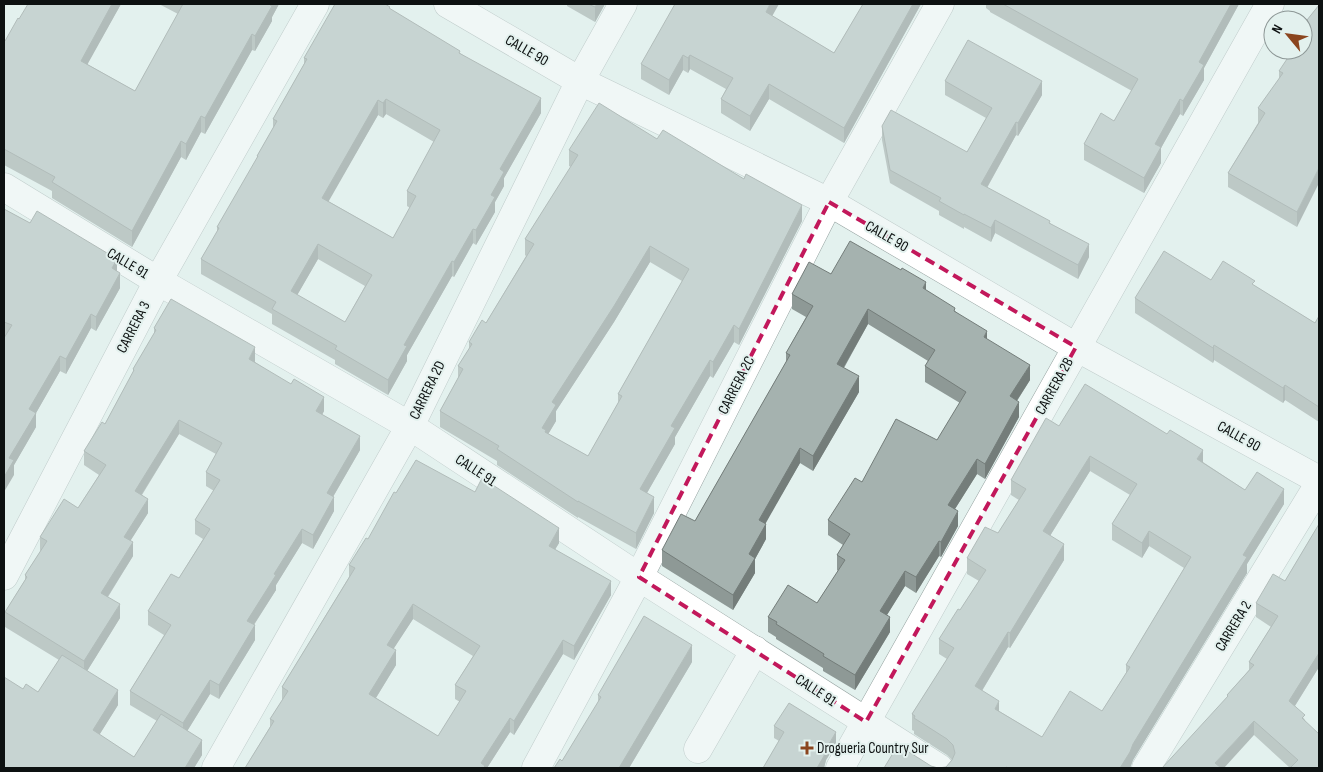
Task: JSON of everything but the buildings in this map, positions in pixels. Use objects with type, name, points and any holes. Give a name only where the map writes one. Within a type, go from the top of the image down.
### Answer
[{"type":"street","name":"CARRERA 3","points":[[4,576],[158,280],[315,4]]},
{"type":"street","name":"CALLE 90","points":[[448,4],[580,81],[829,202],[1076,347],[1319,480]]},
{"type":"street","name":"CARRERA 2D","points":[[216,768],[410,426],[580,81],[622,4]]},
{"type":"street","name":"CARRERA 2C","points":[[536,768],[639,577],[829,202],[940,4]]},
{"type":"street","name":"CARRERA 2B","points":[[840,768],[1270,4]]},
{"type":"street","name":"CALLE 91","points":[[4,187],[158,280],[410,426],[639,577],[939,768]]},
{"type":"street","name":"CARRERA 2","points":[[1146,768],[1319,484]]},
{"type":"street","points":[[698,749],[755,650]]},
{"type":"highlighted area","points":[[829,202],[1076,347],[866,722],[639,577]]},
{"type":"place","name":"Drogueria Country Sur","points":[[807,748]]}]
